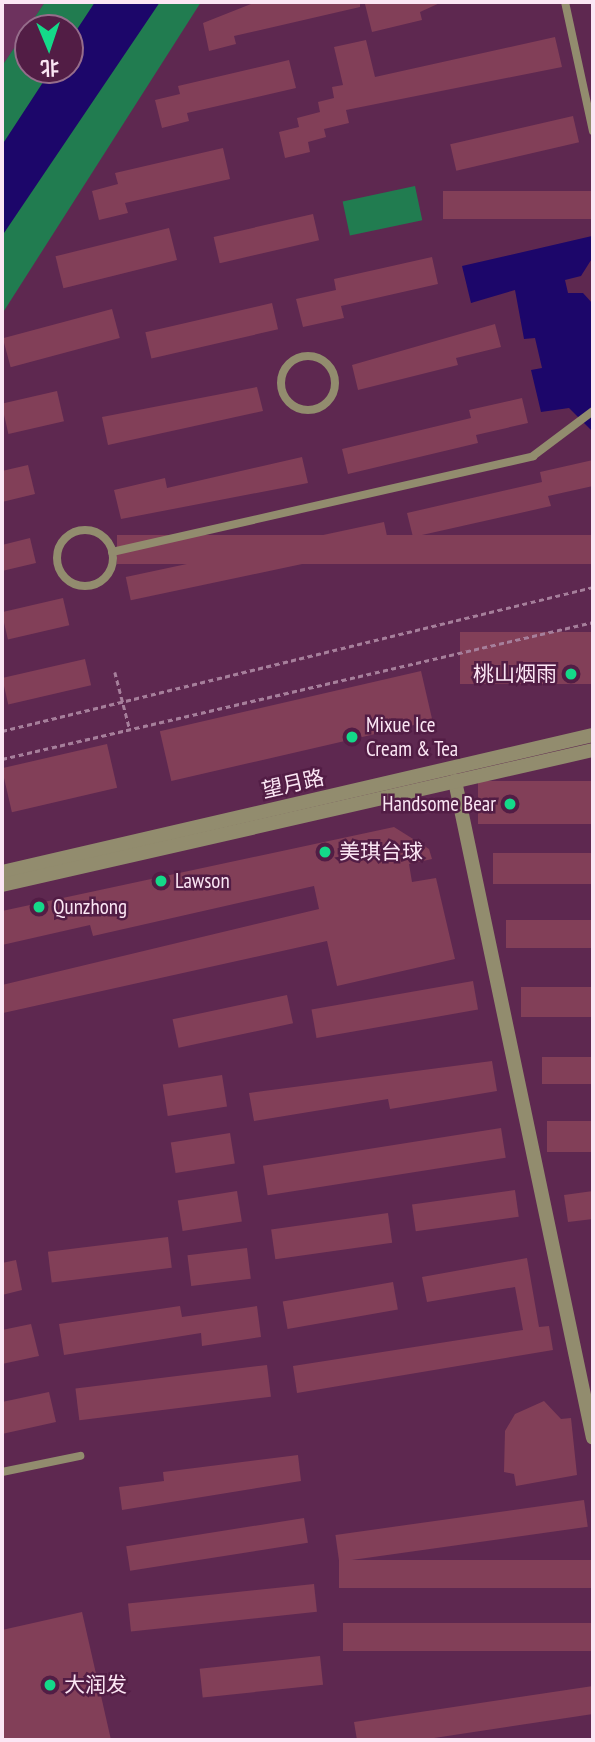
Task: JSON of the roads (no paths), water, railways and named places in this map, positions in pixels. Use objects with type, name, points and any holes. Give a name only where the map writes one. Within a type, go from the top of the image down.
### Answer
[{"type":"street","name":"望月路","points":[[2,872],[593,735]]},
{"type":"street","name":"望月路","points":[[2,885],[593,750]]},
{"type":"street","points":[[455,782],[593,1438]]},
{"type":"lane","points":[[565,2],[593,131]]},
{"type":"lane","points":[[312,355],[328,364],[335,382],[330,399],[314,410],[289,404],[280,389],[287,364],[312,355]]},
{"type":"lane","points":[[113,552],[533,456],[568,435],[593,411]]},
{"type":"lane","points":[[78,531],[99,535],[113,552],[104,579],[92,586],[71,582],[57,565],[57,550],[78,531]]},
{"type":"lane","points":[[2,1472],[80,1456]]},
{"type":"place","name":"桃山烟雨","points":[[571,674]]},
{"type":"place","name":"Mixue Ice Cream & Tea","points":[[352,737]]},
{"type":"place","name":"Handsome Bear","points":[[510,804]]},
{"type":"place","name":"美琪台球","points":[[325,852]]},
{"type":"place","name":"Lawson","points":[[161,881]]},
{"type":"place","name":"Qunzhong","points":[[39,907]]},
{"type":"place","name":"大润发","points":[[50,1685]]}]
